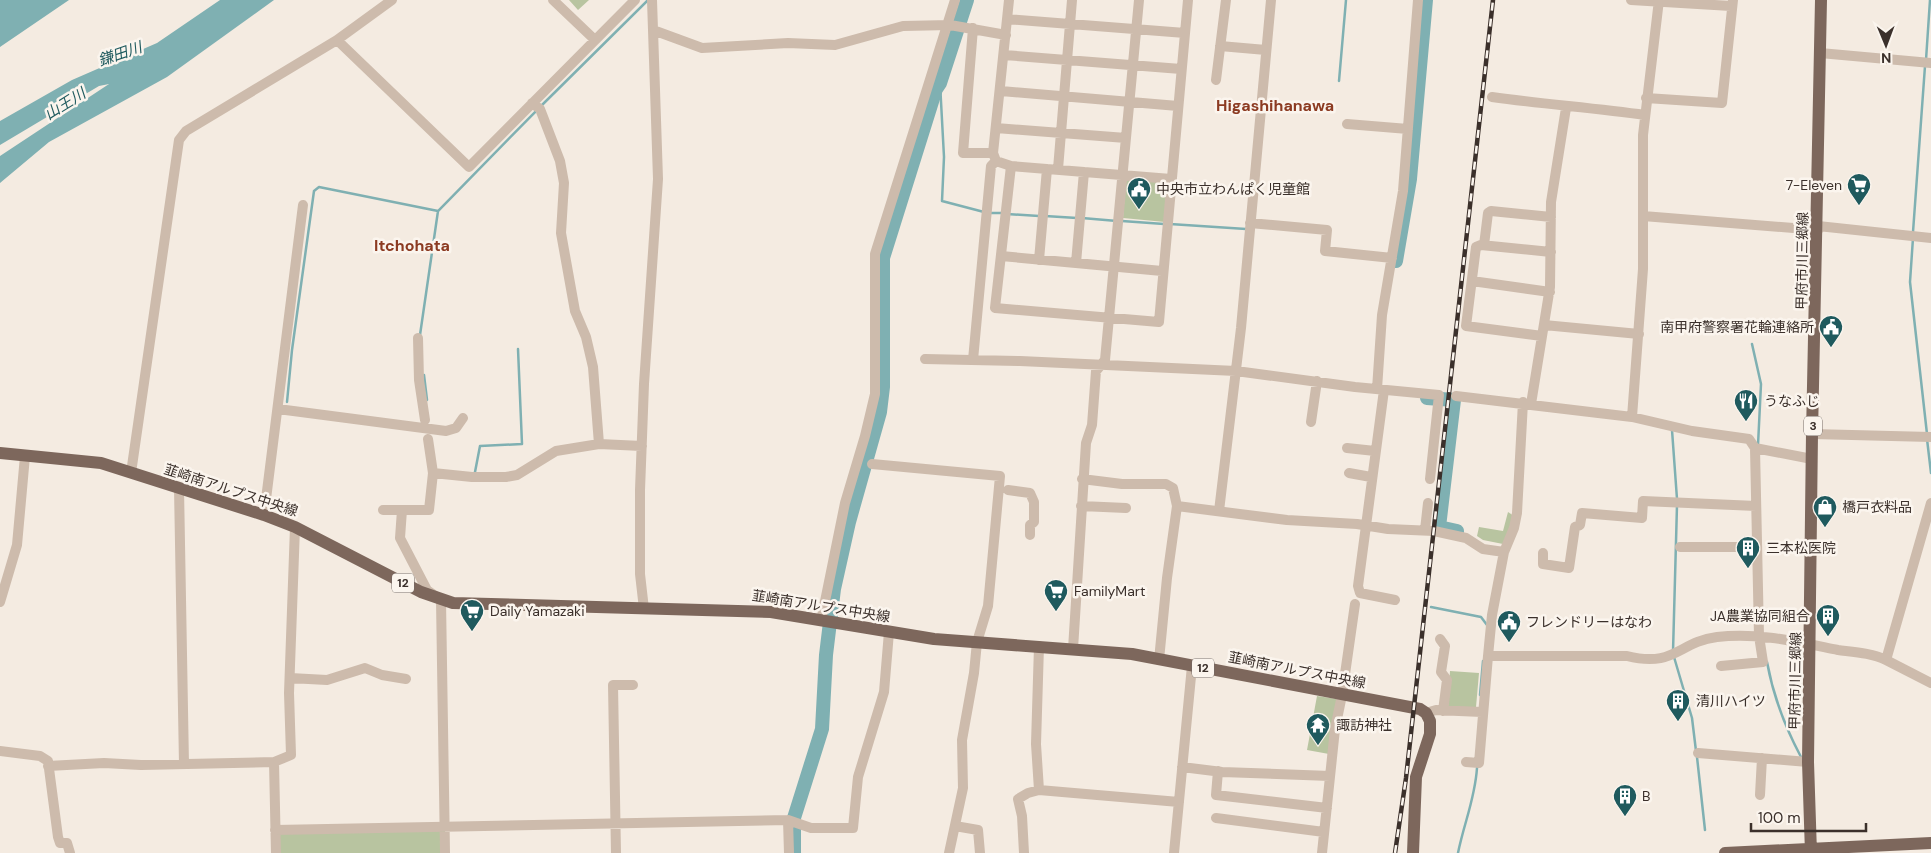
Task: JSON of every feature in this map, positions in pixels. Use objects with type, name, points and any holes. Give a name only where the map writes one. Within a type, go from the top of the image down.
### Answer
[{"type":"main road","name":"甲府市川三郷線","points":[[1811,851],[1808,762],[1812,434],[1818,228],[1821,0]]},
{"type":"main road","name":"韮崎南アルプス中央線","points":[[0,453],[101,463],[264,515],[295,526],[421,592],[442,600],[469,604],[644,609],[746,609],[890,632],[977,642],[1132,654],[1342,695],[1403,704],[1420,709],[1426,713]]},
{"type":"main road","points":[[1413,853],[1416,777],[1430,734],[1430,721],[1426,713]]},
{"type":"main road","points":[[1725,853],[1811,851],[1931,843]]},
{"type":"street","points":[[131,474],[175,152],[179,140],[186,131],[337,40],[392,0]]},
{"type":"street","points":[[553,0],[595,40]]},
{"type":"street","points":[[337,40],[469,167],[635,0]]},
{"type":"street","points":[[644,609],[641,595],[639,528],[658,179],[652,0]]},
{"type":"street","points":[[827,622],[845,503],[865,436],[875,394],[875,254],[955,0]]},
{"type":"street","points":[[973,360],[991,166],[995,157],[996,128],[1009,0]]},
{"type":"street","points":[[1058,170],[1072,0]]},
{"type":"street","points":[[1072,649],[1082,479],[1086,443],[1092,426],[1096,371],[1105,360],[1139,0]]},
{"type":"street","points":[[1011,166],[995,308],[1159,322],[1162,271],[1188,0]]},
{"type":"street","points":[[1216,80],[1226,0]]},
{"type":"street","points":[[1218,511],[1236,371],[1271,0]]},
{"type":"street","points":[[1395,600],[1360,593],[1358,586],[1381,390],[1382,315],[1403,191],[1418,0]]},
{"type":"street","points":[[1631,0],[1732,3],[1722,103],[1646,98]]},
{"type":"street","points":[[1632,417],[1643,269],[1646,98],[1659,1]]},
{"type":"street","points":[[1007,19],[1185,34]]},
{"type":"street","points":[[653,30],[702,48],[788,43],[835,45],[903,26],[948,25],[1006,35]]},
{"type":"street","points":[[968,27],[963,152],[995,157],[1011,166],[1171,179]]},
{"type":"street","points":[[1220,46],[1266,50]]},
{"type":"street","points":[[1820,53],[1927,62]]},
{"type":"street","points":[[1004,55],[1181,69]]},
{"type":"street","points":[[1001,91],[1178,106]]},
{"type":"street","points":[[1492,97],[1566,108],[1581,107],[1645,115]]},
{"type":"street","points":[[532,103],[540,109],[560,161],[563,176],[564,199],[561,233],[576,310],[586,337],[593,367],[599,444]]},
{"type":"street","points":[[1473,762],[1479,763],[1492,615],[1501,552],[1514,528],[1517,513],[1527,403],[1550,292],[1551,202],[1566,108]]},
{"type":"street","points":[[1348,124],[1408,129]]},
{"type":"street","points":[[996,128],[1126,138]]},
{"type":"street","points":[[1039,260],[1047,168]]},
{"type":"street","points":[[1076,263],[1084,172]]},
{"type":"street","points":[[264,515],[303,205]]},
{"type":"street","points":[[1484,245],[1488,213],[1491,211],[1551,217]]},
{"type":"street","points":[[1643,216],[1914,235],[1931,238]]},
{"type":"street","points":[[1249,226],[1326,230],[1326,251],[1392,258]]},
{"type":"street","points":[[1542,336],[1466,326],[1476,247],[1484,245],[1551,252]]},
{"type":"street","points":[[1001,256],[1162,271]]},
{"type":"street","points":[[1472,281],[1550,292]]},
{"type":"street","points":[[1544,325],[1639,334]]},
{"type":"street","points":[[418,338],[419,380],[425,420]]},
{"type":"street","points":[[925,359],[1236,371],[1381,390],[1439,395],[1430,479]]},
{"type":"street","points":[[1311,422],[1317,381]]},
{"type":"street","points":[[1456,396],[1632,417],[1692,431],[1749,439],[1757,448],[1812,459]]},
{"type":"street","points":[[278,409],[446,431],[456,428],[463,418]]},
{"type":"street","points":[[1812,434],[1928,437]]},
{"type":"street","points":[[383,510],[429,510],[433,472],[428,439]]},
{"type":"street","points":[[433,472],[472,477],[506,477],[517,475],[556,451],[599,444],[642,446]]},
{"type":"street","points":[[1347,448],[1375,451]]},
{"type":"street","points":[[1721,666],[1763,662],[1758,636],[1757,448]]},
{"type":"street","points":[[0,602],[17,545],[24,456]]},
{"type":"street","points":[[872,464],[1000,476],[988,606],[977,642],[974,673],[962,740],[963,788],[949,853]]},
{"type":"street","points":[[1349,473],[1371,477]]},
{"type":"street","points":[[1082,479],[1122,484],[1166,484],[1173,488],[1177,506],[1167,578],[1160,660]]},
{"type":"street","points":[[179,488],[184,764]]},
{"type":"street","points":[[1008,490],[1030,493],[1034,502],[1034,522],[1030,525],[1030,535]]},
{"type":"street","points":[[1544,553],[1543,564],[1569,568],[1575,526],[1580,525],[1582,513],[1642,518],[1644,501],[1677,504],[1756,506]]},
{"type":"street","points":[[1425,530],[1428,503]]},
{"type":"street","points":[[1886,660],[1931,503]]},
{"type":"street","points":[[1080,506],[1126,508]]},
{"type":"street","points":[[1177,506],[1287,520],[1364,525],[1388,529],[1425,530],[1458,536],[1483,549],[1501,552]]},
{"type":"street","points":[[402,510],[400,538],[427,590],[442,600],[445,853]]},
{"type":"street","points":[[48,766],[104,763],[141,766],[274,762],[292,755],[290,678],[295,526]]},
{"type":"street","points":[[1680,547],[1757,547]]},
{"type":"street","points":[[1322,853],[1335,729],[1342,695],[1355,604]]},
{"type":"street","points":[[275,830],[792,822],[811,828],[853,828],[858,777],[884,692],[890,632]]},
{"type":"street","points":[[1488,656],[1627,656],[1645,661],[1673,655],[1693,645],[1716,638],[1758,636],[1886,660],[1931,683]]},
{"type":"street","points":[[1440,639],[1445,646],[1441,672],[1447,680],[1443,711]]},
{"type":"street","points":[[1039,790],[1036,744],[1040,646]]},
{"type":"street","points":[[1174,853],[1192,666]]},
{"type":"street","points":[[290,678],[327,680],[365,668],[382,675],[406,679]]},
{"type":"street","points":[[616,853],[613,685],[633,685]]},
{"type":"street","points":[[1426,713],[1443,711],[1482,712]]},
{"type":"street","points":[[0,751],[40,756],[48,761],[58,837],[60,843],[67,843],[70,853]]},
{"type":"street","points":[[1698,753],[1808,762]]},
{"type":"street","points":[[1760,795],[1762,758]]},
{"type":"street","points":[[274,762],[276,853]]},
{"type":"street","points":[[1182,767],[1218,771],[1330,776]]},
{"type":"street","points":[[1218,771],[1216,795],[1327,808]]},
{"type":"street","points":[[1024,853],[1022,816],[1018,799],[1028,793],[1039,790],[1179,802]]},
{"type":"street","points":[[1216,818],[1324,832]]},
{"type":"street","points":[[789,853],[792,822]]},
{"type":"street","points":[[955,826],[978,830],[980,853]]},
{"type":"green space","points":[[569,0],[589,0],[578,10]]},
{"type":"green space","points":[[1126,178],[1168,182],[1165,222],[1123,218]]},
{"type":"green space","points":[[1508,512],[1514,516],[1503,544],[1483,540],[1477,536],[1479,527],[1503,531]]},
{"type":"green space","points":[[1450,671],[1479,673],[1476,707],[1448,707]]},
{"type":"green space","points":[[1317,696],[1337,699],[1329,754],[1307,750]]},
{"type":"green space","points":[[445,827],[445,853],[276,853],[275,830]]},
{"type":"water","points":[[0,0],[69,0],[0,47]]},
{"type":"water","name":"山王川","points":[[220,0],[274,0],[167,77],[49,142],[0,183],[0,156],[109,84],[99,86],[0,145],[0,121],[72,80],[157,43]]},
{"type":"waterway","points":[[541,106],[648,0]]},
{"type":"waterway","points":[[794,853],[794,818],[822,729],[826,655],[834,589],[849,522],[880,412],[883,387],[883,258],[936,89],[940,83],[967,0]]},
{"type":"waterway","points":[[1339,81],[1346,0]]},
{"type":"waterway","points":[[1396,261],[1410,179],[1426,0]]},
{"type":"waterway","points":[[1926,60],[1930,0]]},
{"type":"waterway","points":[[1913,232],[1925,66]]},
{"type":"waterway","points":[[940,83],[944,157],[942,201],[984,212]]},
{"type":"waterway","points":[[420,335],[438,211],[537,110]]},
{"type":"waterway","points":[[287,402],[292,350],[314,191],[319,187],[438,211]]},
{"type":"waterway","points":[[990,213],[1002,213]]},
{"type":"waterway","points":[[1007,214],[1039,216]]},
{"type":"waterway","points":[[1045,216],[1077,218]]},
{"type":"waterway","points":[[1082,218],[1117,221]]},
{"type":"waterway","points":[[1122,221],[1164,224]]},
{"type":"waterway","points":[[1170,224],[1246,229]]},
{"type":"waterway","points":[[1913,238],[1910,282],[1927,434]]},
{"type":"waterway","points":[[1752,344],[1761,384],[1758,445]]},
{"type":"waterway","points":[[475,472],[480,446],[522,444],[518,349]]},
{"type":"waterway","points":[[424,375],[427,400]]},
{"type":"waterway","points":[[1427,398],[1454,400],[1439,527],[1457,531]]},
{"type":"waterway","points":[[1672,430],[1677,499]]},
{"type":"waterway","points":[[1927,439],[1931,473]]},
{"type":"waterway","points":[[1673,652],[1677,505]]},
{"type":"waterway","points":[[1431,607],[1481,617],[1487,625]]},
{"type":"waterway","points":[[1674,657],[1692,718],[1696,751]]},
{"type":"waterway","points":[[1480,695],[1483,661]]},
{"type":"waterway","points":[[1767,662],[1780,711],[1801,757]]},
{"type":"waterway","points":[[1697,757],[1705,830]]},
{"type":"waterway","points":[[1458,853],[1474,790],[1477,768]]},
{"type":"railway","points":[[1395,853],[1406,778],[1493,0]]},
{"type":"place","name":"7-Eleven","points":[[1859,206]]},
{"type":"place","name":"中央市立わんぱく児童館","points":[[1139,210]]},
{"type":"place","name":"南甲府警察署花輪連絡所","points":[[1831,348]]},
{"type":"place","name":"うなふじ","points":[[1746,422]]},
{"type":"place","name":"橋戸衣料品","points":[[1825,528]]},
{"type":"place","name":"三本松医院","points":[[1748,569]]},
{"type":"place","name":"FamilyMart","points":[[1056,612]]},
{"type":"place","name":"Daily Yamazaki","points":[[472,632]]},
{"type":"place","name":"JA農業協同組合","points":[[1828,637]]},
{"type":"place","name":"フレンドリーはなわ","points":[[1509,643]]},
{"type":"place","name":"清川ハイツ","points":[[1678,722]]},
{"type":"place","name":"諏訪神社","points":[[1318,746]]},
{"type":"place","name":"B","points":[[1625,817]]},
{"type":"district","name":"Higashihanawa","points":[[1275,105]]},
{"type":"district","name":"Itchohata","points":[[412,245]]},
{"type":"water label","name":"鎌田川","points":[[120,54]]}]
